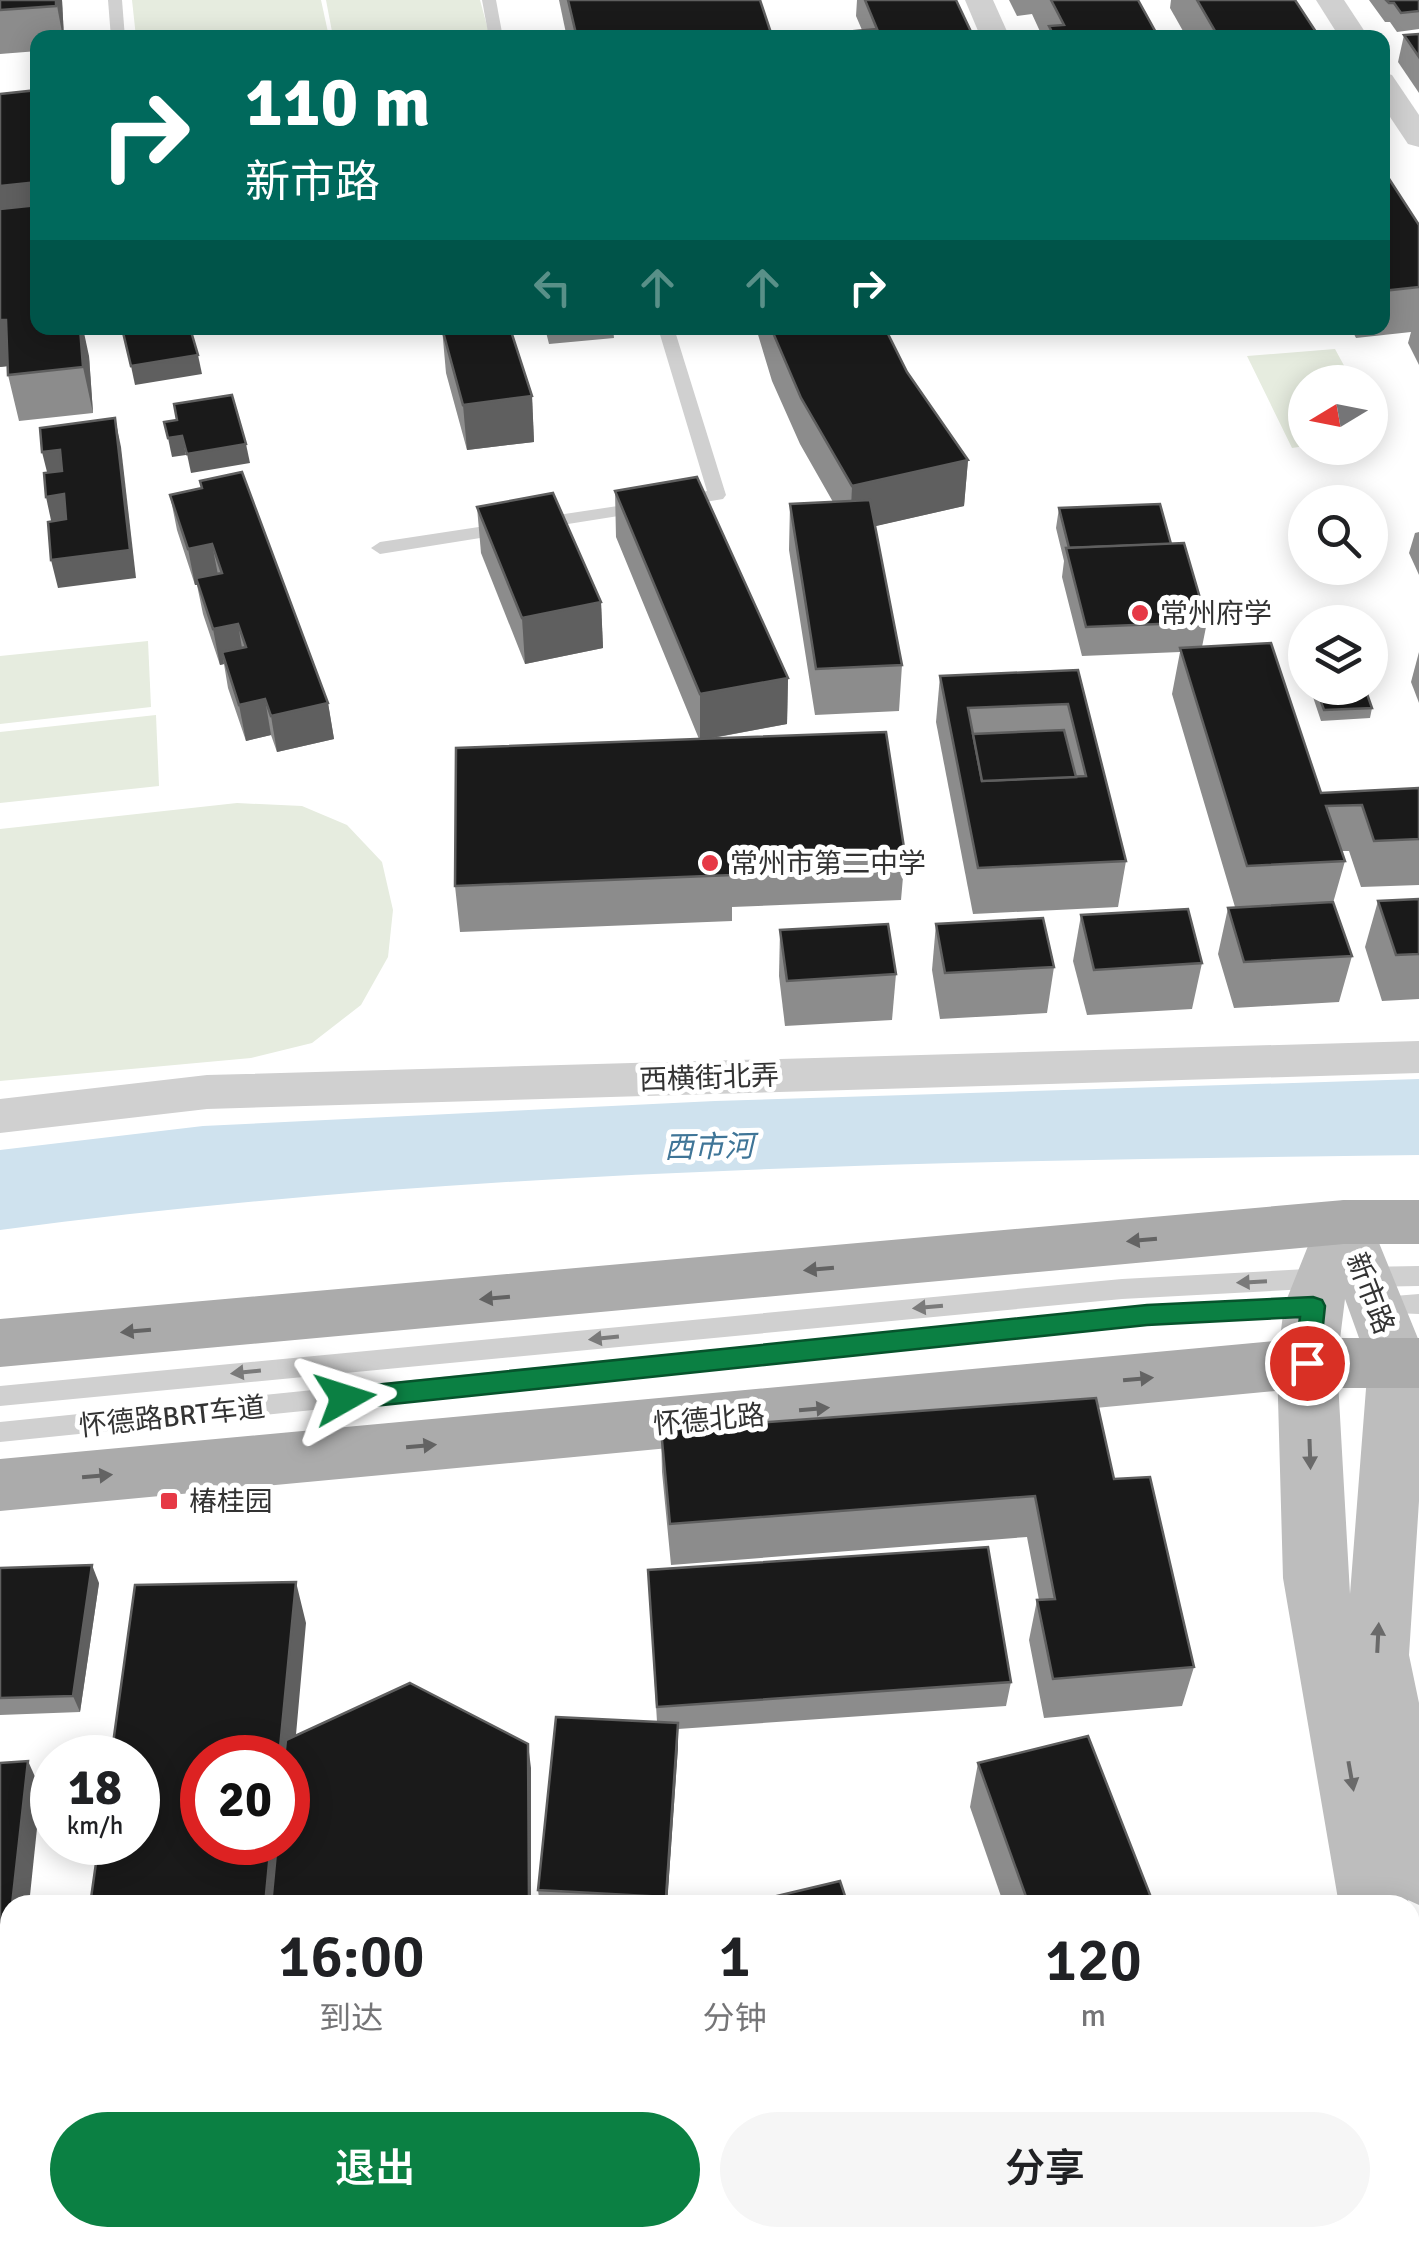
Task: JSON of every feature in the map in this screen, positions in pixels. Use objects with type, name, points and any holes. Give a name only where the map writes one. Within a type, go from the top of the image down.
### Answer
[{"type":"main road","name":"怀德北路","points":[[0,1484],[1359,1292],[1419,1222]]},
{"type":"main road","name":"怀德北路","points":[[0,1343],[1359,1292]]},
{"type":"main road","name":"怀德北路","points":[[1359,1292],[1409,1363]]},
{"type":"street","points":[[979,0],[992,30]]},
{"type":"street","points":[[1330,0],[1349,30]]},
{"type":"street","points":[[1390,93],[1419,138]]},
{"type":"street","name":"西横街北弄","points":[[0,1116],[207,1092],[1419,1057]]},
{"type":"street","points":[[1359,1292],[1314,1578],[1372,1895]]},
{"type":"street","name":"新市路","points":[[1359,1292],[1409,1363],[1377,1655],[1419,1872]]},
{"type":"lane","points":[[115,0],[117,30]]},
{"type":"lane","points":[[489,0],[495,30]]},
{"type":"lane","points":[[380,548],[717,495],[668,335]]},
{"type":"lane","name":"怀德路BRT车道","points":[[0,1396],[1122,1289],[1359,1292]]},
{"type":"lane","name":"怀德路BRT车道","points":[[0,1432],[1359,1292]]},
{"type":"shaded area","points":[[132,0],[321,0],[327,30],[135,30]]},
{"type":"shaded area","points":[[326,0],[480,0],[488,30],[332,30]]},
{"type":"shaded area","points":[[1335,349],[1344,365],[1288,365],[1288,440],[1247,356]]},
{"type":"shaded area","points":[[148,641],[151,707],[0,724],[0,656]]},
{"type":"shaded area","points":[[156,715],[159,786],[0,803],[0,732]]},
{"type":"shaded area","points":[[237,803],[302,806],[347,825],[382,862],[393,910],[388,957],[361,1005],[312,1043],[251,1058],[0,1081],[0,829]]},
{"type":"water","name":"西市河","points":[[1419,1079],[1419,1155],[886,1165],[530,1181],[175,1209],[0,1230],[0,1150],[203,1126],[715,1101]]},
{"type":"building","points":[[0,0],[56,0],[56,6],[0,10]]},
{"type":"building","points":[[568,0],[760,0],[770,30],[575,30]]},
{"type":"building","points":[[865,0],[956,0],[970,30],[866,30],[877,29]]},
{"type":"building","points":[[1051,0],[1138,0],[1155,30],[1051,30],[1049,26],[1064,25]]},
{"type":"building","points":[[1197,0],[1295,0],[1315,30],[1214,30]]},
{"type":"building","points":[[1386,0],[1419,0],[1419,11],[1401,13]]},
{"type":"building","points":[[1419,34],[1419,57],[1404,35]]},
{"type":"building","points":[[30,91],[30,183],[0,186],[0,94]]},
{"type":"building","points":[[1390,180],[1419,225],[1419,287],[1390,290]]},
{"type":"building","points":[[30,206],[30,335],[81,335],[83,367],[8,375],[6,320],[0,320],[0,209]]},
{"type":"building","points":[[124,335],[192,335],[198,355],[131,366]]},
{"type":"building","points":[[444,335],[512,335],[532,396],[463,405]]},
{"type":"building","points":[[774,335],[888,335],[907,372],[968,460],[852,486],[801,398]]},
{"type":"building","points":[[232,395],[246,444],[187,454],[182,436],[168,438],[164,422],[177,420],[174,404]]},
{"type":"building","points":[[115,418],[130,550],[51,560],[48,522],[66,519],[64,494],[46,497],[44,473],[62,471],[60,450],[42,452],[40,428]]},
{"type":"building","points":[[242,472],[328,703],[271,716],[265,699],[239,705],[222,652],[246,647],[238,624],[213,629],[196,578],[222,573],[212,544],[188,549],[170,495],[202,488],[200,481]]},
{"type":"building","points":[[697,477],[788,678],[700,694],[615,491]]},
{"type":"building","points":[[553,493],[601,602],[522,618],[477,507]]},
{"type":"building","points":[[870,500],[902,665],[816,669],[790,504]]},
{"type":"building","points":[[1160,504],[1171,544],[1069,548],[1059,508]]},
{"type":"building","points":[[1184,543],[1207,622],[1086,627],[1066,548]]},
{"type":"building","points":[[1271,643],[1288,705],[1292,705],[1321,793],[1419,788],[1419,839],[1374,841],[1362,805],[1326,806],[1345,861],[1247,866],[1180,648]]},
{"type":"building","points":[[1078,670],[1126,861],[978,868],[940,676]],"holes":[[[1068,704],[1086,776],[982,781],[968,708]]]},
{"type":"building","points":[[1322,705],[1372,708],[1324,710]]},
{"type":"building","points":[[1064,730],[1076,777],[982,781],[973,734]]},
{"type":"building","points":[[886,732],[905,854],[730,861],[732,875],[455,886],[456,748]]},
{"type":"building","points":[[1419,899],[1419,954],[1396,955],[1378,901]]},
{"type":"building","points":[[1333,902],[1352,956],[1244,962],[1228,908]]},
{"type":"building","points":[[1188,909],[1202,963],[1094,970],[1081,915]]},
{"type":"building","points":[[1043,918],[1054,967],[945,973],[936,924]]},
{"type":"building","points":[[888,924],[896,974],[787,981],[780,930]]},
{"type":"building","points":[[1096,1398],[1114,1479],[1150,1477],[1194,1667],[1053,1679],[1037,1600],[1055,1599],[1035,1496],[670,1524],[661,1430]]},
{"type":"building","points":[[988,1547],[1011,1682],[657,1707],[648,1570]]},
{"type":"building","points":[[92,1565],[73,1696],[0,1698],[0,1568]]},
{"type":"building","points":[[296,1582],[281,1735],[180,1735],[180,1865],[269,1865],[266,1895],[91,1895],[96,1865],[160,1865],[160,1735],[114,1735],[135,1585]]},
{"type":"building","points":[[410,1683],[528,1744],[529,1895],[272,1895],[275,1865],[310,1865],[310,1735],[297,1735]]},
{"type":"building","points":[[556,1717],[678,1723],[666,1895],[538,1890]]},
{"type":"building","points":[[1088,1736],[1150,1895],[1025,1895],[978,1763]]},
{"type":"building","points":[[28,1761],[13,1895],[0,1895],[0,1763]]},
{"type":"building","points":[[840,1881],[845,1895],[781,1895]]},
{"type":"place","name":"常州府学","points":[[1140,613]]},
{"type":"place","name":"常州市第二中学","points":[[710,863]]},
{"type":"place","name":"椿桂园","points":[[169,1501]]},
{"type":"route","points":[[345,1398],[1147,1315],[1313,1306],[1307,1363]]}]
